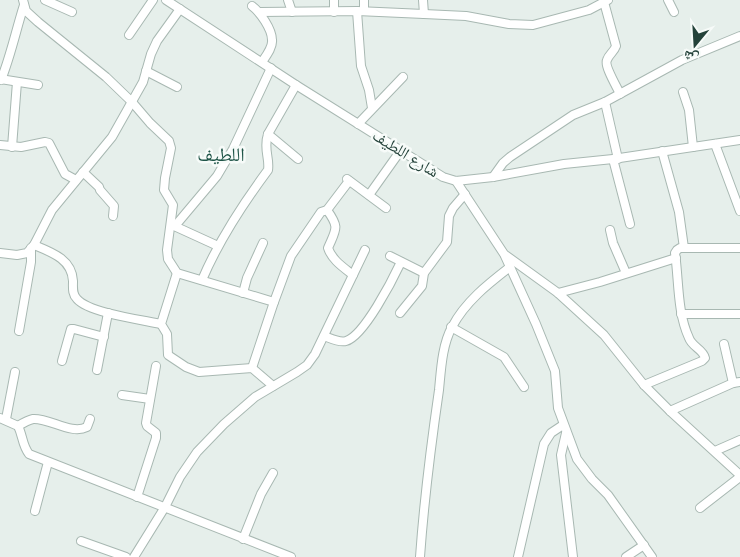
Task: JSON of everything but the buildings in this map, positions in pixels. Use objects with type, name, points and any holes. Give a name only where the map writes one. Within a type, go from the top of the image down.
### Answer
[{"type":"street","points":[[45,0],[72,12]]},
{"type":"street","points":[[129,35],[152,0]]},
{"type":"street","name":"شارع اللطيف","points":[[166,0],[358,124],[443,177],[456,181],[740,140]]},
{"type":"street","points":[[288,0],[292,12]]},
{"type":"street","points":[[334,0],[334,12]]},
{"type":"street","points":[[364,0],[361,11],[361,66],[372,108]]},
{"type":"street","points":[[423,0],[424,14]]},
{"type":"street","points":[[668,0],[674,12]]},
{"type":"street","points":[[260,12],[361,11],[466,16],[509,24],[533,25],[589,10],[606,1],[616,46],[614,52],[608,58],[607,66],[620,94]]},
{"type":"street","points":[[24,2],[10,59],[1,79],[38,85]]},
{"type":"street","points":[[24,2],[26,11],[85,59],[132,102],[169,141],[171,148],[164,190],[173,205],[173,225],[167,250],[168,259],[177,273],[274,302]]},
{"type":"street","points":[[252,6],[260,12],[273,39],[262,62]]},
{"type":"street","points":[[0,252],[17,255],[27,253],[52,210],[112,137],[143,82],[157,41],[180,9]]},
{"type":"street","points":[[492,177],[510,157],[569,118],[605,102],[682,60],[740,36]]},
{"type":"street","points":[[173,225],[218,176],[233,149],[271,68]]},
{"type":"street","points":[[146,71],[176,87]]},
{"type":"street","points":[[358,124],[403,78]]},
{"type":"street","points":[[12,147],[17,82]]},
{"type":"street","points":[[202,280],[218,246],[238,212],[268,170],[266,141],[268,134],[296,85]]},
{"type":"street","points":[[684,92],[689,110],[693,147]]},
{"type":"street","points":[[605,102],[615,159],[630,224]]},
{"type":"street","points":[[268,134],[298,159]]},
{"type":"street","points":[[0,145],[12,147],[49,143],[65,174],[76,180]]},
{"type":"street","points":[[715,144],[740,211]]},
{"type":"street","points":[[368,195],[401,150]]},
{"type":"street","points":[[662,151],[679,212],[684,248]]},
{"type":"street","points":[[83,172],[112,202],[115,209],[113,216]]},
{"type":"street","points":[[252,368],[291,256],[321,212],[327,210],[348,180],[386,208]]},
{"type":"street","points":[[456,181],[504,254],[510,267],[555,371],[558,408],[577,459],[592,479],[608,495],[652,557]]},
{"type":"street","points":[[400,313],[422,286],[424,273],[447,242],[449,216],[465,194]]},
{"type":"street","points":[[327,210],[336,225],[336,232],[328,248],[338,264],[353,275]]},
{"type":"street","points":[[173,225],[218,246]]},
{"type":"street","points":[[610,230],[613,243],[626,273]]},
{"type":"street","points":[[243,293],[263,243]]},
{"type":"street","points":[[32,246],[63,259],[68,265],[73,279],[73,292],[77,300],[83,304],[108,313],[161,324],[168,334],[168,355],[186,367],[199,372],[252,368],[273,386]]},
{"type":"street","points":[[19,331],[32,246]]},
{"type":"street","points":[[644,385],[702,361],[705,358],[704,354],[689,340],[681,314],[677,250],[684,248],[740,248]]},
{"type":"street","points":[[134,557],[165,507],[180,477],[197,452],[224,424],[255,397],[307,365],[315,354],[365,250]]},
{"type":"street","points":[[504,254],[558,293],[604,335],[644,385],[670,412],[740,476],[700,508]]},
{"type":"street","points":[[390,256],[424,273]]},
{"type":"street","points":[[558,293],[676,258]]},
{"type":"street","points":[[324,336],[341,341],[347,341],[352,338],[364,326],[401,262]]},
{"type":"street","points":[[420,557],[436,406],[443,359],[452,327],[473,298],[486,285],[510,267]]},
{"type":"street","points":[[161,324],[177,273]]},
{"type":"street","points":[[97,370],[108,313]]},
{"type":"street","points":[[681,314],[740,314]]},
{"type":"street","points":[[452,327],[504,356],[524,387]]},
{"type":"street","points":[[62,361],[71,329],[74,328],[104,337]]},
{"type":"street","points":[[670,412],[737,382],[724,344]]},
{"type":"street","points":[[137,497],[156,438],[156,433],[146,423],[156,366]]},
{"type":"street","points":[[15,372],[3,419],[18,426],[22,434],[23,446],[29,454],[165,507],[243,539],[276,555],[291,557]]},
{"type":"street","points":[[122,395],[150,399]]},
{"type":"street","points":[[18,426],[31,419],[45,420],[80,430],[87,427],[90,419]]},
{"type":"street","points":[[518,557],[544,444],[550,433],[565,429]]},
{"type":"street","points":[[565,429],[561,455],[573,557]]},
{"type":"street","points":[[715,452],[740,440]]},
{"type":"street","points":[[34,511],[48,462]]},
{"type":"street","points":[[243,539],[260,494],[273,473]]},
{"type":"street","points":[[81,541],[126,557]]},
{"type":"street","points":[[626,557],[644,544]]},
{"type":"district","name":"اللطيف","points":[[221,154]]}]
